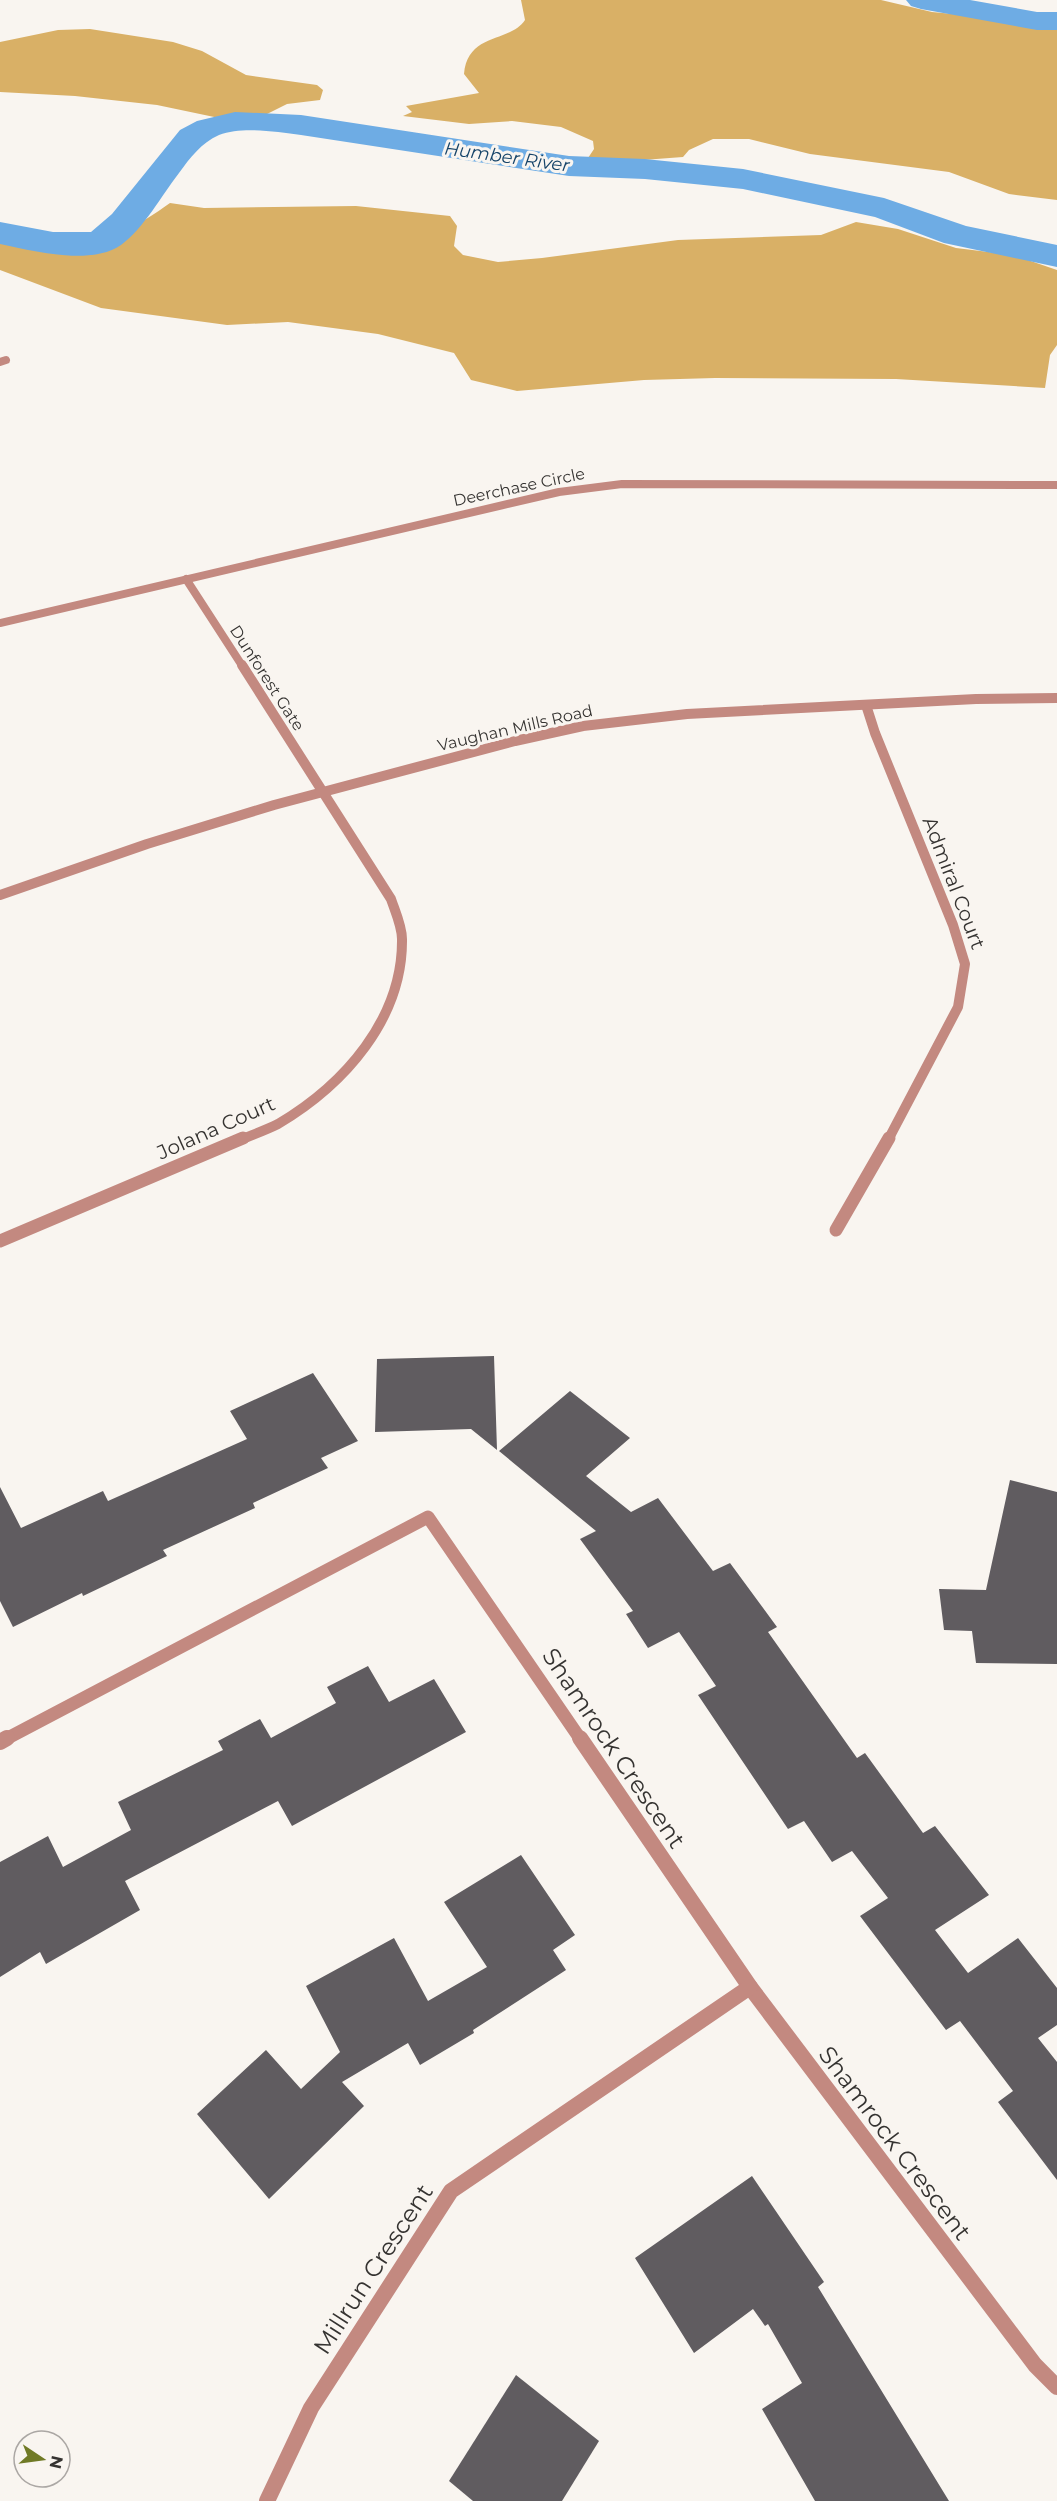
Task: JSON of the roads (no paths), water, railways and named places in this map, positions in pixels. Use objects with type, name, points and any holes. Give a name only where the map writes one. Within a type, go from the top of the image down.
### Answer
[{"type":"street","name":"Deerchase Circle","points":[[0,623],[560,492],[591,487],[622,484],[1057,485]]},
{"type":"street","name":"Dunforest Gate","points":[[186,579],[324,792]]},
{"type":"street","name":"Vaughan Mills Road","points":[[0,895],[190,830],[515,741],[583,726],[687,714],[1057,698]]},
{"type":"street","name":"Admiral Court","points":[[836,1230],[901,1118],[958,1007],[965,964],[953,925],[866,705]]},
{"type":"street","name":"Jolana Court","points":[[0,1241],[277,1124],[324,1090],[366,1048],[388,1012],[398,977],[402,936],[391,898],[324,792]]},
{"type":"street","name":"Shamrock Crescent","points":[[0,1742],[428,1517],[750,1987],[1035,2365],[1057,2387]]},
{"type":"street","name":"Millrun Crescent","points":[[267,2501],[311,2408],[451,2191],[750,1987]]},
{"type":"waterway","name":"Humber River","points":[[921,0],[1037,21],[1057,21]]},
{"type":"waterway","name":"Humber River","points":[[0,233],[38,241],[68,244],[83,245],[104,240],[124,222],[178,153],[197,133],[222,124],[262,122],[301,125],[569,166],[645,169],[743,179],[884,208],[957,235],[1057,256]]}]
